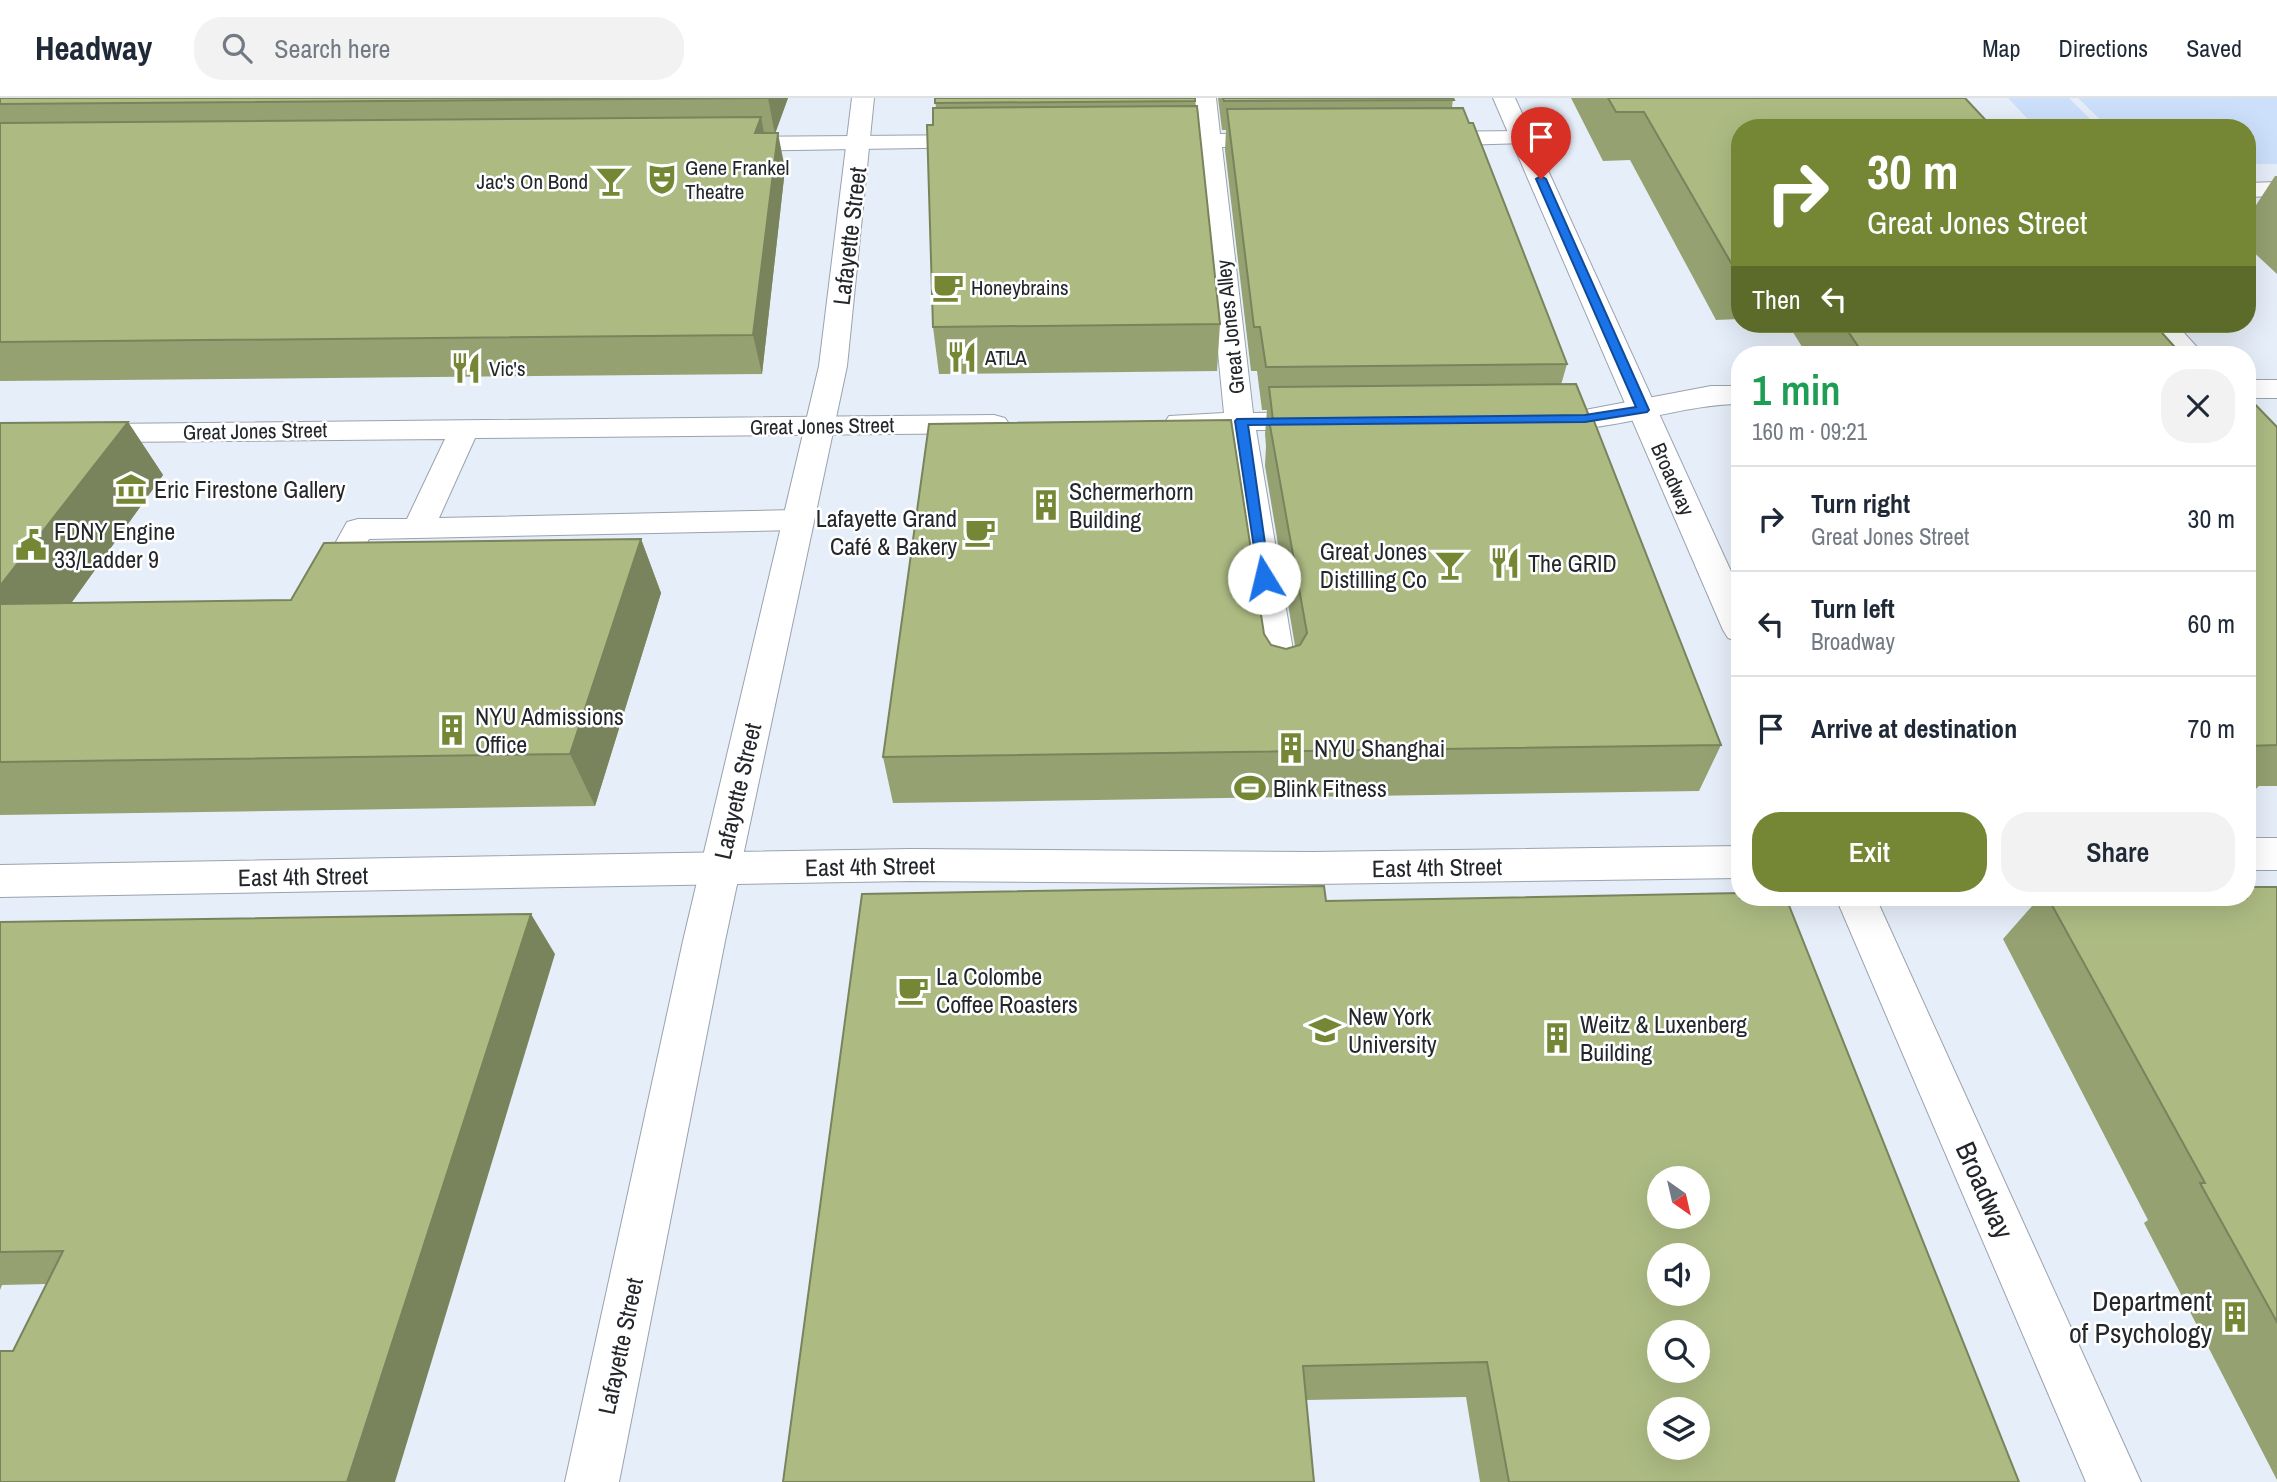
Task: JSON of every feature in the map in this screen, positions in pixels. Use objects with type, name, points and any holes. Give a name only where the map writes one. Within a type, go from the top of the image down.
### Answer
[{"type":"street","name":"Lafayette Street","points":[[592,1482],[720,868],[833,366],[863,98]]},
{"type":"street","name":"Great Jones Alley","points":[[1205,98],[1233,371],[1280,680]]},
{"type":"street","name":"Broadway","points":[[1504,98],[1731,610]]},
{"type":"street","points":[[1406,139],[1522,138]]},
{"type":"street","points":[[1128,141],[1308,140]]},
{"type":"street","points":[[708,144],[1003,142]]},
{"type":"street","points":[[2256,190],[2277,189]]},
{"type":"street","points":[[2169,333],[2182,346]]},
{"type":"street","points":[[2256,389],[2277,389]]},
{"type":"street","points":[[1516,419],[1585,419],[1711,395],[1731,395]]},
{"type":"street","points":[[1158,422],[1351,421]]},
{"type":"street","name":"Great Jones Street","points":[[0,434],[1020,423]]},
{"type":"street","points":[[418,528],[464,429]]},
{"type":"street","points":[[323,596],[358,529],[797,520]]},
{"type":"street","points":[[2256,854],[2277,854]]},
{"type":"street","name":"East 4th Street","points":[[0,881],[910,864],[1312,869],[1731,862]]},
{"type":"street","name":"Broadway","points":[[1860,906],[2114,1482]]},
{"type":"shaded area","points":[[2008,98],[2069,98],[2090,119],[2028,119]]},
{"type":"shaded area","points":[[2078,98],[2277,98],[2277,164],[2256,164],[2256,119],[2100,119]]},
{"type":"building","points":[[0,98],[768,98],[0,104]]},
{"type":"building","points":[[935,98],[1195,98],[1195,101],[935,103]]},
{"type":"building","points":[[1223,98],[1453,98],[1454,100],[1224,101]]},
{"type":"building","points":[[1608,98],[1965,98],[1985,119],[1731,119],[1731,263],[1644,112],[1616,112]]},
{"type":"building","points":[[1197,106],[1220,324],[933,327],[927,125],[933,125],[933,108]]},
{"type":"building","points":[[1463,108],[1469,123],[1473,123],[1567,364],[1266,367],[1260,327],[1254,327],[1227,109]]},
{"type":"building","points":[[761,117],[755,133],[778,133],[753,335],[0,342],[0,123]]},
{"type":"building","points":[[1849,333],[2162,333],[2174,346],[1858,346]]},
{"type":"building","points":[[1576,384],[1589,416],[1592,416],[1721,745],[883,757],[929,424],[1231,420],[1264,634],[1271,645],[1286,649],[1300,645],[1307,633],[1269,420],[1273,420],[1269,387]]},
{"type":"building","points":[[2256,405],[2277,427],[2277,745],[2256,746]]},
{"type":"building","points":[[128,422],[0,586],[0,423]]},
{"type":"building","points":[[641,539],[570,754],[0,762],[0,604],[291,600],[324,543]]},
{"type":"building","points":[[1324,886],[1326,901],[1731,893],[1731,906],[1789,906],[2019,1482],[1509,1482],[1487,1362],[1303,1366],[1314,1482],[783,1482],[862,894]]},
{"type":"building","points":[[2256,887],[2277,887],[2277,1322],[2200,1183],[2205,1183],[2052,906],[2256,906]]},
{"type":"building","points":[[531,914],[347,1482],[0,1482],[0,1351],[13,1351],[63,1251],[0,1252],[0,922]]},
{"type":"place","name":"Gene Frankel Theatre","points":[[662,179]]},
{"type":"place","name":"Jac's On Bond","points":[[611,181]]},
{"type":"place","name":"Honeybrains","points":[[948,287]]},
{"type":"place","name":"ATLA","points":[[962,357]]},
{"type":"place","name":"Vic's","points":[[466,368]]},
{"type":"place","name":"Eric Firestone Gallery","points":[[131,489]]},
{"type":"place","name":"Schermerhorn Building","points":[[1046,505]]},
{"type":"place","name":"Lafayette Grand Café & Bakery","points":[[980,532]]},
{"type":"place","name":"FDNY Engine 33/Ladder 9","points":[[31,545]]},
{"type":"place","name":"The GRID","points":[[1505,563]]},
{"type":"place","name":"Great Jones Distilling Co","points":[[1450,565]]},
{"type":"place","name":"NYU Admissions Office","points":[[452,730]]},
{"type":"place","name":"NYU Shanghai","points":[[1291,748]]},
{"type":"place","name":"Blink Fitness","points":[[1250,788]]},
{"type":"place","name":"La Colombe Coffee Roasters","points":[[913,990]]},
{"type":"place","name":"New York University","points":[[1325,1030]]},
{"type":"place","name":"Weitz & Luxenberg Building","points":[[1557,1038]]},
{"type":"place","name":"Department of Psychology","points":[[2235,1317]]},
{"type":"route","points":[[1264,578],[1241,421],[1585,419],[1643,410],[1541,179]]}]
